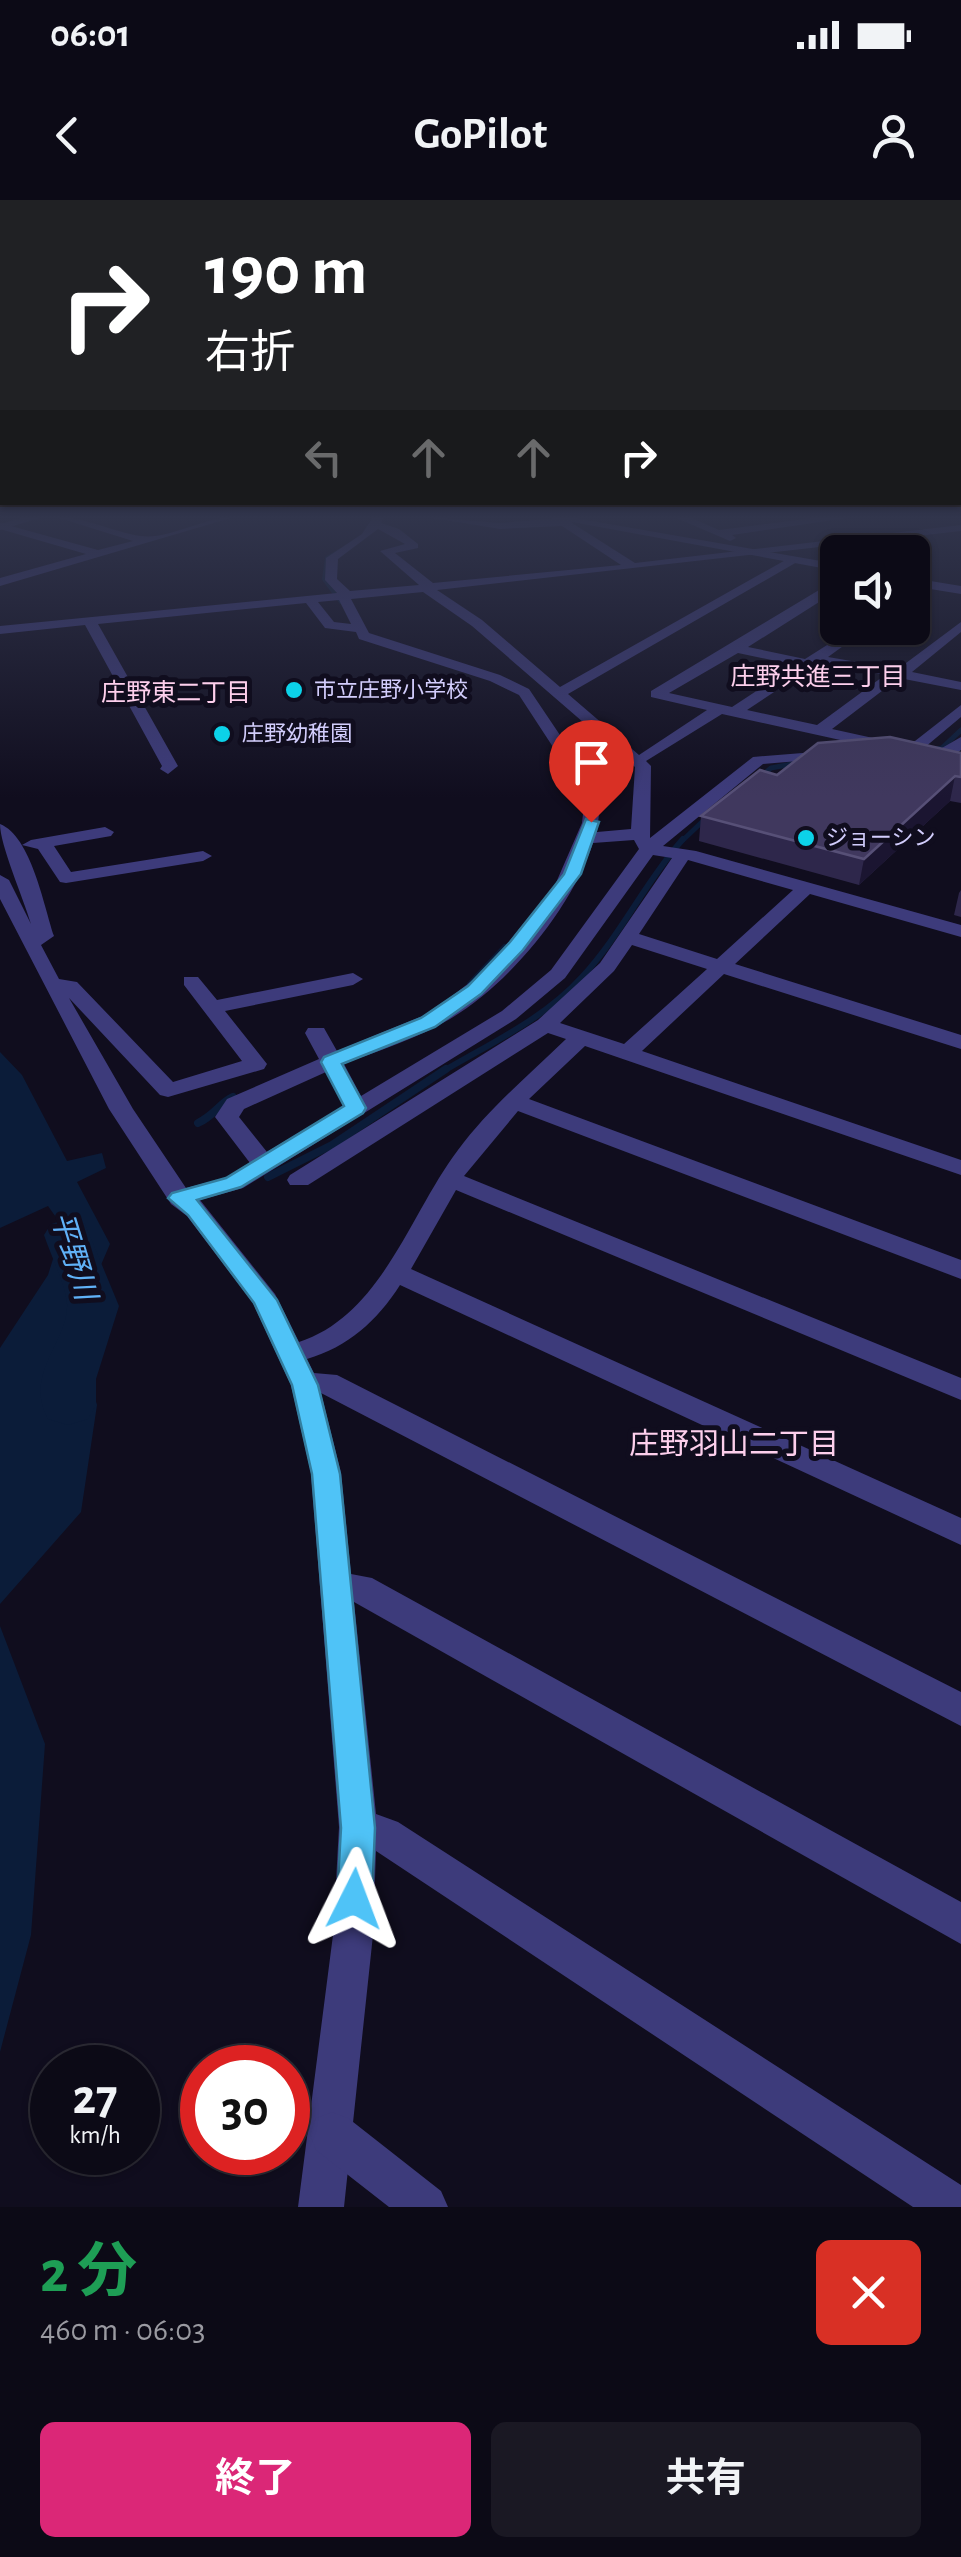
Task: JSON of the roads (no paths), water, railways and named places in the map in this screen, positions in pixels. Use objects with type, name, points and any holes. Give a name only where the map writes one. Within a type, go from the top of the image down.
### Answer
[{"type":"street","points":[[0,630],[203,611]]},
{"type":"street","points":[[264,1163],[226,1117],[235,1104],[325,1051],[428,1022],[474,990],[516,946],[572,874],[594,808],[593,796],[537,710],[516,687],[352,629],[330,625],[319,611]]},
{"type":"street","points":[[346,611],[352,629]]},
{"type":"street","points":[[461,611],[643,766],[647,844]]},
{"type":"street","points":[[560,692],[704,611]]},
{"type":"street","points":[[796,611],[656,694],[868,741],[879,749]]},
{"type":"street","points":[[90,622],[170,766],[168,769]]},
{"type":"street","points":[[818,732],[961,626]]},
{"type":"street","points":[[646,756],[836,645]]},
{"type":"street","points":[[736,648],[810,662],[837,661],[961,686]]},
{"type":"street","points":[[537,710],[572,704]]},
{"type":"street","points":[[180,1198],[234,1182],[509,1015],[548,985],[647,844],[760,760],[919,745],[961,709]]},
{"type":"street","points":[[928,760],[943,756],[961,742]]},
{"type":"street","points":[[900,747],[961,769]]},
{"type":"street","points":[[0,828],[16,847],[27,870],[44,936],[33,946]]},
{"type":"street","points":[[16,847],[106,832]]},
{"type":"street","points":[[586,838],[647,844],[961,931]]},
{"type":"street","points":[[44,842],[66,878],[203,856]]},
{"type":"street","points":[[299,1180],[546,1025],[598,978],[683,855]]},
{"type":"street","points":[[0,880],[121,1109],[180,1198],[196,1210],[264,1300],[299,1370],[326,1474],[358,1828],[353,1935],[321,2207]]},
{"type":"street","points":[[627,1053],[806,888]]},
{"type":"street","points":[[627,937],[961,1042]]},
{"type":"street","points":[[212,1008],[353,978]]},
{"type":"street","points":[[53,984],[70,986],[168,1090],[256,1064],[191,981]]},
{"type":"street","points":[[546,1025],[961,1168]]},
{"type":"street","points":[[299,1370],[356,1319],[394,1272],[451,1180],[516,1102],[581,1037]]},
{"type":"street","points":[[325,1051],[356,1108]]},
{"type":"street","points":[[516,1102],[961,1270]]},
{"type":"street","points":[[451,1180],[961,1390]]},
{"type":"street","points":[[394,1272],[961,1532]]},
{"type":"street","points":[[299,1370],[961,1710]]},
{"type":"street","points":[[338,1588],[360,1588],[961,1924]]},
{"type":"street","points":[[358,1828],[386,1835],[954,2207]]},
{"type":"street","points":[[332,2134],[425,2207]]},
{"type":"water","points":[[0,1052],[22,1075],[67,1161],[102,1153],[106,1168],[77,1182],[110,1244],[75,1325],[97,1405],[81,1512],[0,1604],[0,1348],[48,1275],[63,1227],[48,1206],[0,1228]]},
{"type":"water","points":[[0,1626],[45,1744],[31,1935],[0,2052]]},
{"type":"waterway","points":[[931,750],[942,748],[961,730]]},
{"type":"waterway","points":[[760,777],[771,768],[797,763]]},
{"type":"waterway","points":[[681,842],[705,819]]},
{"type":"waterway","points":[[442,1072],[516,1029],[567,992],[609,944],[683,839]]},
{"type":"waterway","points":[[470,984],[505,947]]},
{"type":"waterway","points":[[268,1177],[332,1145],[446,1069]]},
{"type":"waterway","points":[[198,1123],[233,1097]]},
{"type":"waterway","name":"平野川","points":[[68,1235],[93,1306],[69,1379],[68,1405]]},
{"type":"place","name":"市立庄野小学校","points":[[294,690]]},
{"type":"place","name":"庄野幼稚園","points":[[222,734]]},
{"type":"place","name":"ジョーシン","points":[[806,838]]},
{"type":"district","name":"庄野共進三丁目","points":[[818,677]]},
{"type":"district","name":"庄野東二丁目","points":[[176,693]]},
{"type":"district","name":"庄野羽山二丁目","points":[[734,1445]]}]
